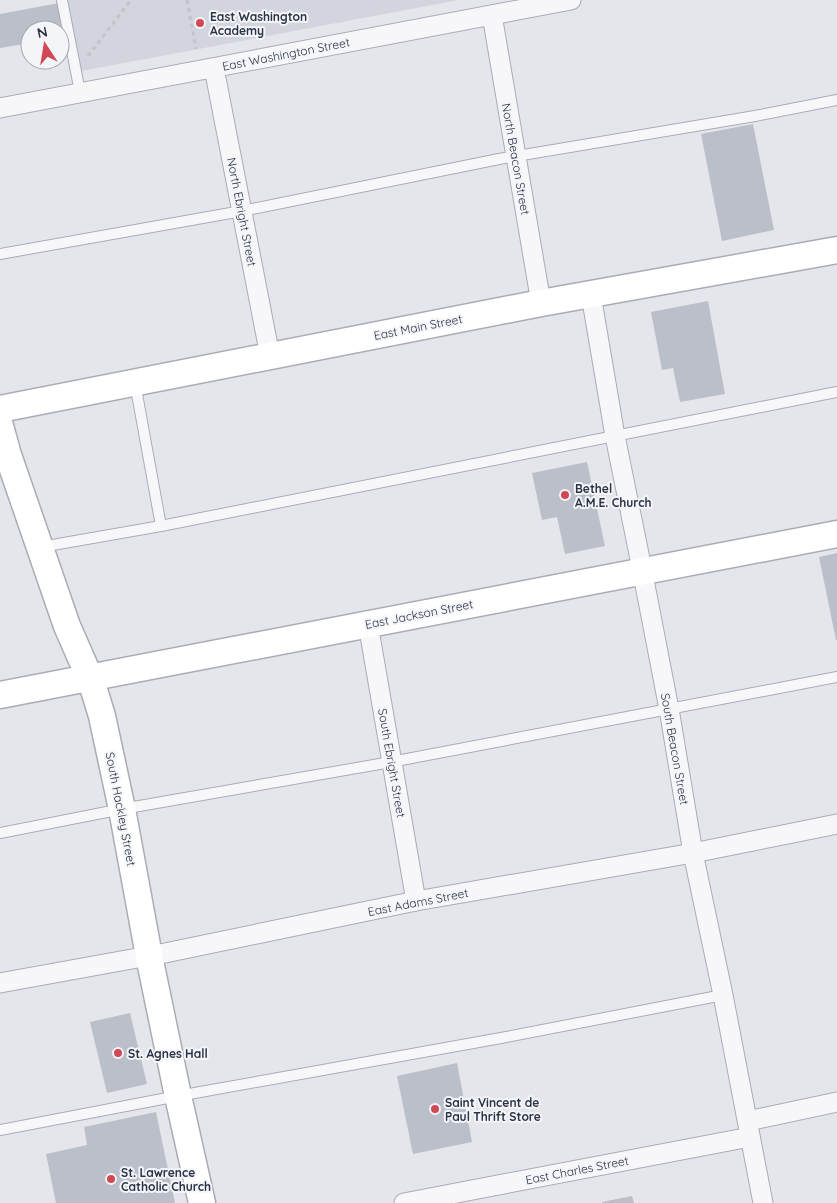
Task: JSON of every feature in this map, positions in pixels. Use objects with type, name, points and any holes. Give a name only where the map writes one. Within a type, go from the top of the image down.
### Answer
[{"type":"main road","name":"East Main Street","points":[[0,409],[541,303],[837,250]]},
{"type":"main road","name":"South Hackley Street","points":[[0,426],[8,455],[67,626],[90,677],[102,716],[122,809],[149,956],[202,1203]]},
{"type":"main road","name":"East Jackson Street","points":[[0,695],[837,534]]},
{"type":"street","name":"East Washington Street","points":[[0,108],[571,0]]},
{"type":"street","name":"North Beacon Street","points":[[492,15],[541,303]]},
{"type":"street","name":"North Ebright Street","points":[[214,68],[270,356]]},
{"type":"street","name":"South Beacon Street","points":[[591,295],[615,436],[669,709],[693,853],[723,995],[763,1203]]},
{"type":"street","name":"South Ebright Street","points":[[368,624],[416,901]]},
{"type":"street","name":"East Adams Street","points":[[0,983],[149,956],[416,901],[693,853],[837,824]]},
{"type":"street","name":"East Charles Street","points":[[404,1203],[749,1129],[837,1102]]},
{"type":"lane","points":[[62,0],[80,92]]},
{"type":"lane","points":[[0,254],[242,211],[516,157],[837,100]]},
{"type":"lane","points":[[135,382],[161,526]]},
{"type":"lane","points":[[40,547],[161,526],[837,392]]},
{"type":"lane","points":[[0,833],[122,809],[391,762],[837,677]]},
{"type":"lane","points":[[0,1130],[501,1038],[723,995]]},
{"type":"path","points":[[76,72],[131,0]]},
{"type":"path","points":[[187,0],[196,49]]},
{"type":"shaded area","name":"East Washington Academy","points":[[62,0],[459,0],[76,72],[70,41],[70,20],[66,20]]},
{"type":"building","points":[[59,3],[62,20],[20,20],[20,45],[0,48],[0,14]]},
{"type":"building","points":[[753,124],[774,230],[722,241],[701,134]]},
{"type":"building","points":[[708,301],[725,394],[680,402],[673,368],[662,370],[651,312]]},
{"type":"building","name":"Bethel A.M.E. Church","points":[[587,462],[605,546],[565,554],[557,517],[542,520],[532,473]]},
{"type":"building","points":[[837,553],[837,640],[836,640],[819,557]]},
{"type":"building","name":"St. Agnes Hall","points":[[130,1013],[147,1084],[107,1093],[90,1022]]},
{"type":"building","name":"Saint Vincent de Paul Thrift Store","points":[[457,1063],[472,1142],[413,1154],[397,1076]]},
{"type":"building","name":"St. Lawrence Catholic Church","points":[[156,1112],[175,1203],[56,1203],[46,1154],[87,1145],[84,1127]]},
{"type":"building","points":[[632,1196],[634,1203],[602,1203],[602,1202]]},
{"type":"place","name":"East Washington Academy","points":[[200,23]]},
{"type":"place","name":"Bethel A.M.E. Church","points":[[565,495]]},
{"type":"place","name":"St. Agnes Hall","points":[[118,1053]]},
{"type":"place","name":"Saint Vincent de Paul Thrift Store","points":[[435,1109]]},
{"type":"place","name":"St. Lawrence Catholic Church","points":[[111,1179]]}]
